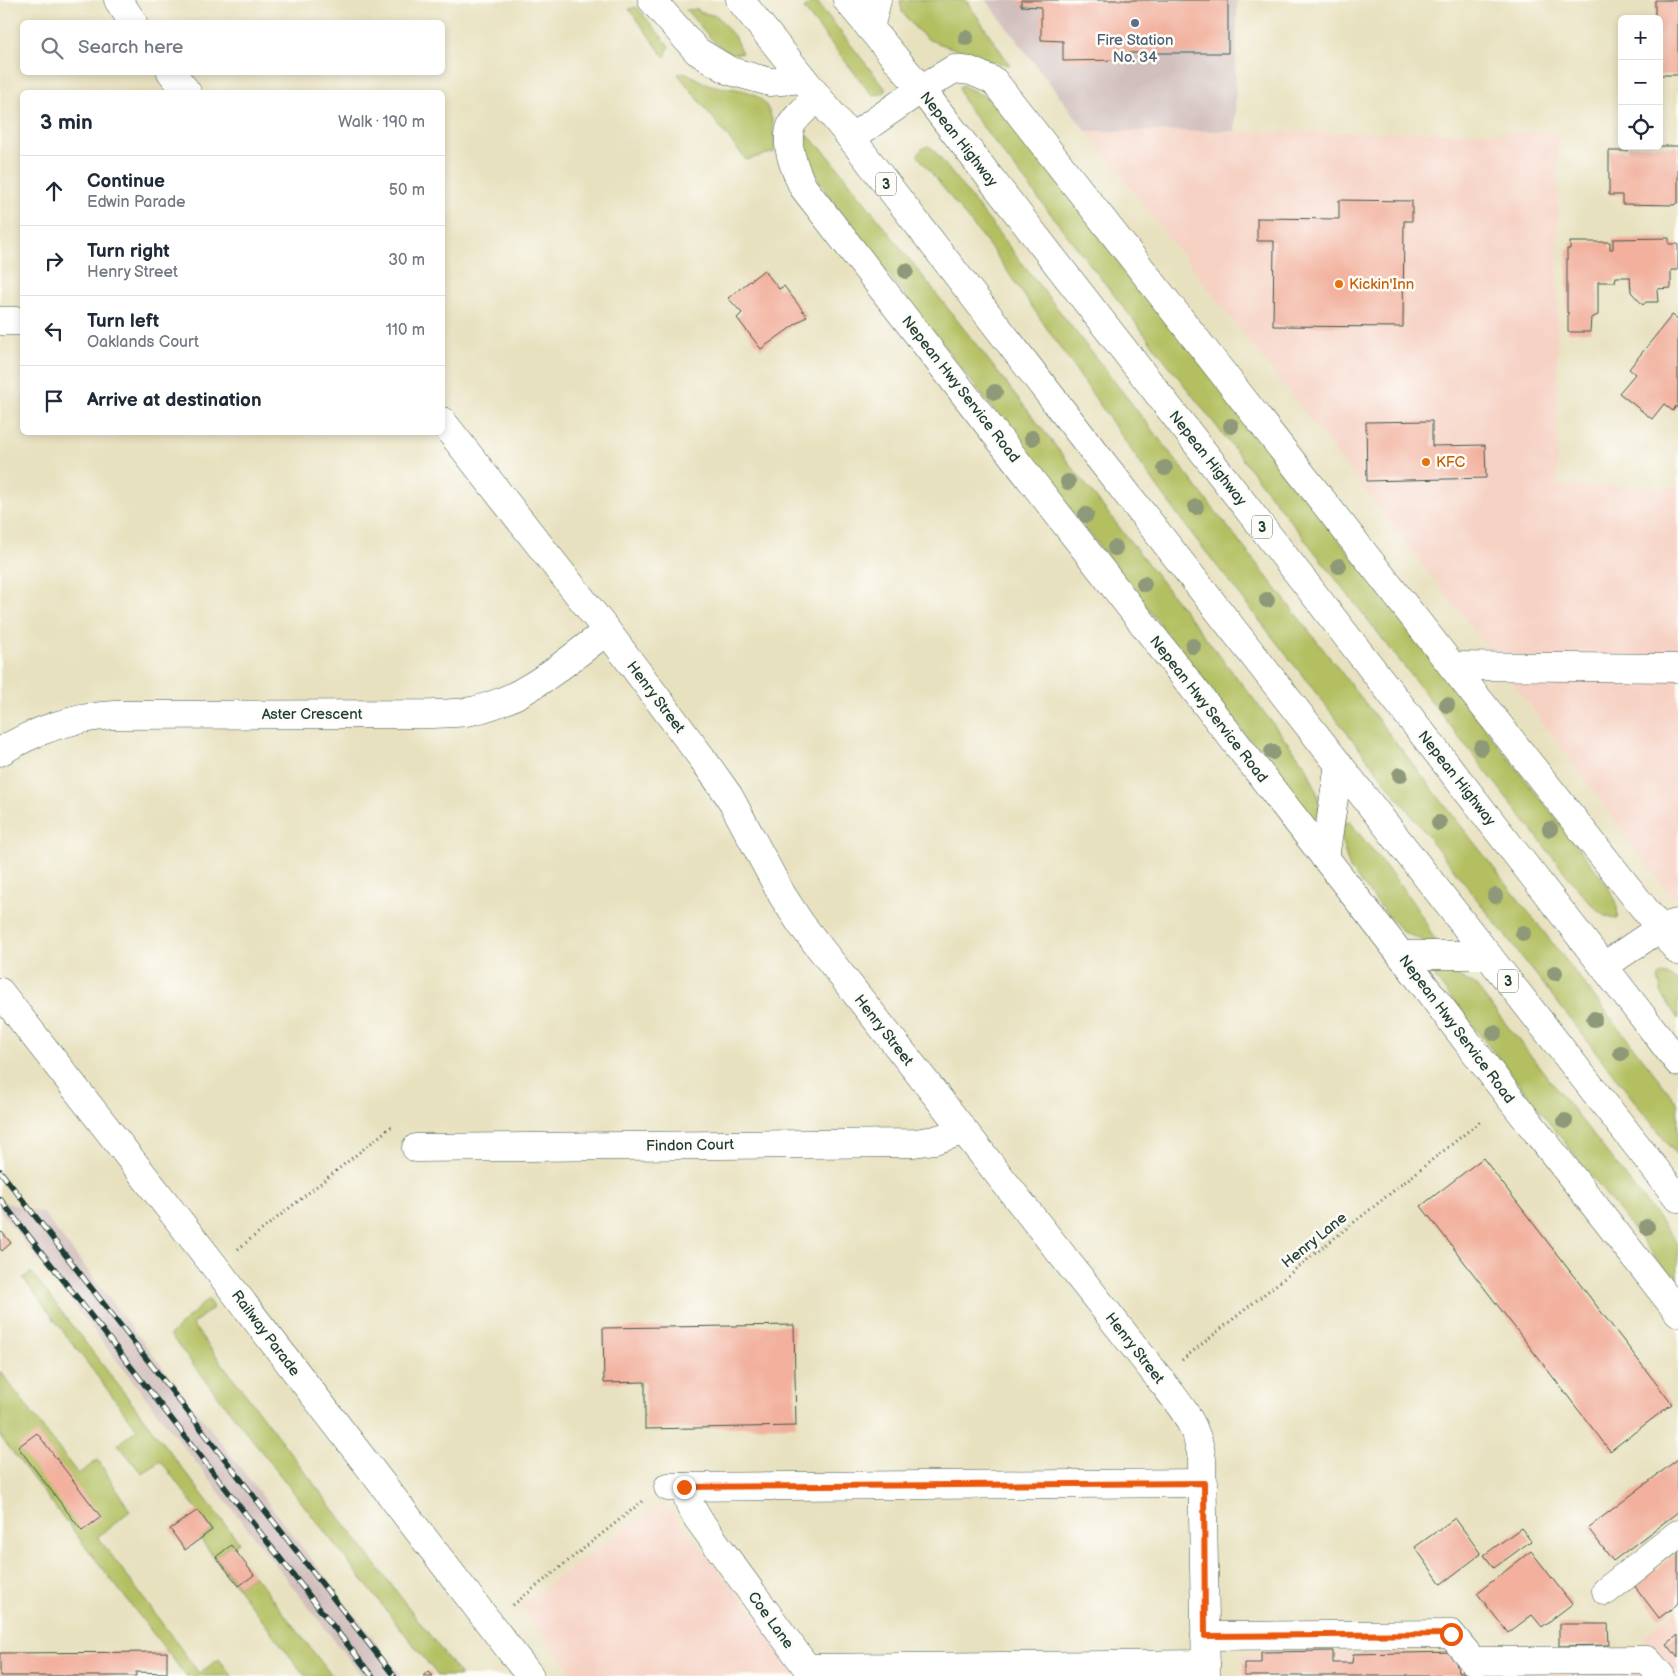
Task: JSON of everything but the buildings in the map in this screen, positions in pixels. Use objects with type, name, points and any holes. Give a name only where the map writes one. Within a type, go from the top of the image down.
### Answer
[{"type":"main road","points":[[118,0],[132,20]]},
{"type":"main road","points":[[652,0],[697,51],[730,71],[770,82],[810,88]]},
{"type":"main road","name":"3","points":[[740,0],[851,138],[1678,1198]]},
{"type":"main road","name":"Nepean Highway","points":[[847,0],[921,89],[1678,1062]]},
{"type":"main road","points":[[870,28],[877,0]]},
{"type":"main road","points":[[851,138],[921,89],[954,69],[971,71],[994,81],[1452,666],[1669,925],[1678,951]]},
{"type":"main road","points":[[173,75],[184,90]]},
{"type":"main road","name":"Nepean Hwy Service Road","points":[[810,88],[791,126],[792,164],[803,187],[1678,1312]]},
{"type":"main road","points":[[0,321],[20,321]]},
{"type":"main road","name":"Henry Street","points":[[445,425],[607,631],[729,796],[782,895],[801,924],[1182,1407],[1196,1430],[1202,1459],[1204,1483],[1206,1670]]},
{"type":"main road","name":"Aster Crescent","points":[[0,752],[39,731],[91,716],[433,714],[473,711],[494,705],[520,694],[542,680],[607,631]]},
{"type":"main road","points":[[1452,666],[1678,668]]},
{"type":"main road","points":[[1325,858],[1339,764]]},
{"type":"main road","points":[[1604,966],[1669,925]]},
{"type":"main road","points":[[1401,955],[1488,955]]},
{"type":"main road","name":"Railway Parade","points":[[0,992],[216,1268],[530,1676]]},
{"type":"main road","name":"Findon Court","points":[[416,1148],[914,1143],[935,1140],[963,1131]]},
{"type":"main road","points":[[665,1491],[1204,1483]]},
{"type":"main road","name":"Coe Lane","points":[[665,1491],[690,1505],[698,1519],[806,1668],[1206,1670]]},
{"type":"main road","points":[[1606,1591],[1678,1534]]},
{"type":"main road","points":[[1205,1636],[1451,1634],[1473,1661],[1647,1660],[1661,1676]]},
{"type":"path","name":"Henry Lane","points":[[1159,1378],[1482,1120]]},
{"type":"path","points":[[512,1606],[665,1491]]},
{"type":"shaded area","points":[[986,0],[1237,0],[1235,131],[1086,131]]},
{"type":"shaded area","points":[[1086,131],[1558,133],[1557,486],[1678,487],[1678,896],[1671,896],[1485,645]]},
{"type":"shaded area","points":[[0,1201],[43,1213],[402,1676],[362,1676],[0,1210]]},
{"type":"shaded area","points":[[663,1502],[805,1676],[576,1676],[520,1605]]},
{"type":"shaded area","points":[[1678,1609],[1678,1676],[1244,1676],[1242,1654],[1261,1652],[1333,1651],[1353,1654],[1650,1649],[1642,1636]]},
{"type":"green space","points":[[900,0],[966,0],[1010,65],[993,62],[929,40],[915,28],[902,12]]},
{"type":"green space","points":[[817,2],[885,88],[885,92],[872,95],[804,9],[810,3]]},
{"type":"green space","points":[[637,7],[669,46],[665,58],[629,9]]},
{"type":"green space","points":[[698,9],[699,12],[717,16],[734,36],[742,53],[730,54],[714,42],[686,10]]},
{"type":"green space","points":[[687,73],[705,83],[748,92],[762,100],[771,117],[775,152],[746,160],[678,74]]},
{"type":"green space","points":[[962,85],[993,101],[1008,115],[1605,882],[1616,904],[1617,919],[1605,916],[1574,884],[971,112],[961,94],[959,87]]},
{"type":"green space","points":[[803,131],[827,154],[1306,766],[1320,803],[1317,823],[1313,822],[834,204],[807,159],[801,135]]},
{"type":"green space","points":[[928,146],[933,149],[1678,1104],[1678,1157],[1185,525],[994,252],[918,156],[919,152]]},
{"type":"green space","points":[[1347,821],[1351,823],[1418,910],[1435,941],[1429,943],[1403,932],[1350,869],[1342,842],[1343,824]]},
{"type":"green space","points":[[1434,971],[1452,973],[1476,986],[1678,1243],[1678,1286],[1436,979]]},
{"type":"green space","points":[[1661,974],[1678,981],[1678,1019],[1662,994],[1658,978]]},
{"type":"green space","points":[[31,1272],[239,1542],[232,1547],[230,1545],[216,1557],[239,1586],[254,1575],[332,1676],[305,1676],[200,1539],[212,1530],[161,1461],[142,1474],[118,1444],[137,1429],[23,1278]]},
{"type":"green space","points":[[208,1299],[213,1308],[192,1324],[461,1676],[438,1676],[170,1335]]},
{"type":"green space","points":[[0,1371],[78,1474],[98,1460],[130,1511],[98,1537],[199,1673],[219,1659],[232,1676],[186,1676],[0,1436]]},
{"type":"railway","points":[[0,1171],[394,1676]]},
{"type":"railway","points":[[0,1199],[372,1676]]},
{"type":"place","name":"Fire Station No. 34","points":[[1135,23]]},
{"type":"place","name":"Kickin'Inn","points":[[1339,284]]},
{"type":"place","name":"KFC","points":[[1426,462]]},
{"type":"route","points":[[684,1487],[1204,1483],[1205,1636],[1451,1634]]}]
